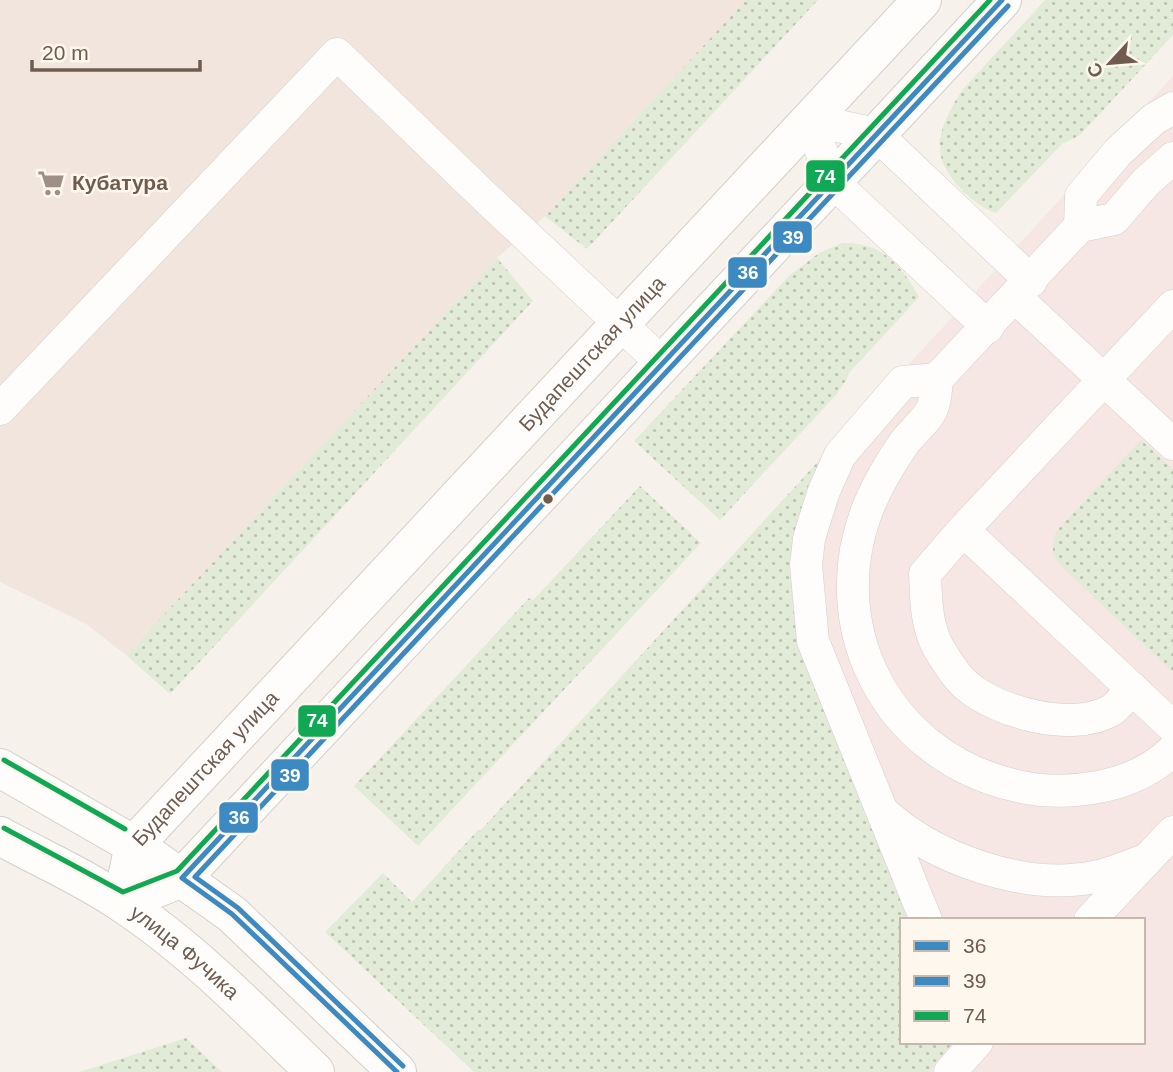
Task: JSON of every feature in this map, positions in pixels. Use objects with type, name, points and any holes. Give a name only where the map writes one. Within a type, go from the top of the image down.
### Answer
[{"type":"street","name":"Будапештская улица","points":[[122,902],[134,845],[922,0]]},
{"type":"street","points":[[122,902],[181,878],[1002,0]]},
{"type":"street","points":[[0,768],[134,845],[232,914],[397,1072]]},
{"type":"street","name":"улица Фучика","points":[[0,836],[122,902],[183,949],[233,993],[315,1072]]},
{"type":"lane","points":[[0,409],[337,54],[662,363]]},
{"type":"lane","points":[[1080,226],[1081,196],[1118,152],[1154,119],[1173,108]]},
{"type":"lane","points":[[810,120],[876,134],[1023,289],[1104,380],[1173,444]]},
{"type":"lane","points":[[810,120],[832,181],[988,327]]},
{"type":"lane","points":[[1173,158],[1114,219],[1080,226],[937,379],[933,408],[905,442],[869,504],[854,563],[853,599],[856,627],[865,660],[879,688],[916,734],[962,768],[1020,787],[1081,789],[1110,784],[1139,774],[1162,761],[1173,750]]},
{"type":"lane","points":[[1132,688],[1111,711],[1084,720],[1047,719],[1002,707],[966,686],[938,646],[926,610],[925,574],[1173,306]]},
{"type":"lane","points":[[925,918],[813,641],[806,565],[809,540],[824,491],[840,455],[903,382],[937,379]]},
{"type":"lane","points":[[963,530],[1173,727]]},
{"type":"lane","points":[[880,809],[898,826],[923,843],[954,858],[1015,875],[1055,880],[1094,877],[1145,860]]},
{"type":"lane","points":[[1092,918],[1173,832]]},
{"type":"lane","points":[[950,1072],[975,1044]]},
{"type":"shaded area","points":[[0,0],[746,0],[545,216],[497,258],[126,655],[86,624],[0,582]]},
{"type":"shaded area","points":[[1173,76],[1173,1072],[740,1072],[480,832]]},
{"type":"green space","points":[[746,0],[818,0],[587,249],[545,216]]},
{"type":"green space","points":[[1045,0],[1173,0],[1173,35],[1080,135],[1062,144],[996,213],[978,204],[952,179],[942,160],[941,134],[950,110],[963,89]]},
{"type":"green space","points":[[842,243],[868,246],[888,257],[905,275],[919,297],[849,373],[836,395],[720,520],[634,441],[789,276],[819,253]]},
{"type":"green space","points":[[497,258],[533,301],[170,694],[126,655]]},
{"type":"green space","points":[[1141,440],[1173,469],[1173,672],[1065,570],[1053,551],[1059,528]]},
{"type":"green space","points":[[825,454],[793,588],[800,650],[908,918],[900,918],[900,1044],[950,1046],[928,1072],[474,1072],[325,932],[383,873],[412,902],[478,830],[480,831]]},
{"type":"green space","points":[[640,486],[701,543],[418,846],[354,786],[529,598],[533,600]]},
{"type":"green space","points":[[186,1038],[222,1072],[79,1072]]},
{"type":"transit line","name":"74","points":[[4,828],[123,892],[177,871],[990,0]]},
{"type":"transit line","name":"36","points":[[397,1072],[232,914],[182,878],[1002,0]]},
{"type":"transit line","name":"39","points":[[403,1066],[238,908],[195,877],[1008,6]]},
{"type":"transit line","name":"74","points":[[4,760],[125,829]]},
{"type":"place","name":"Кубатура","points":[[51,183]]}]
